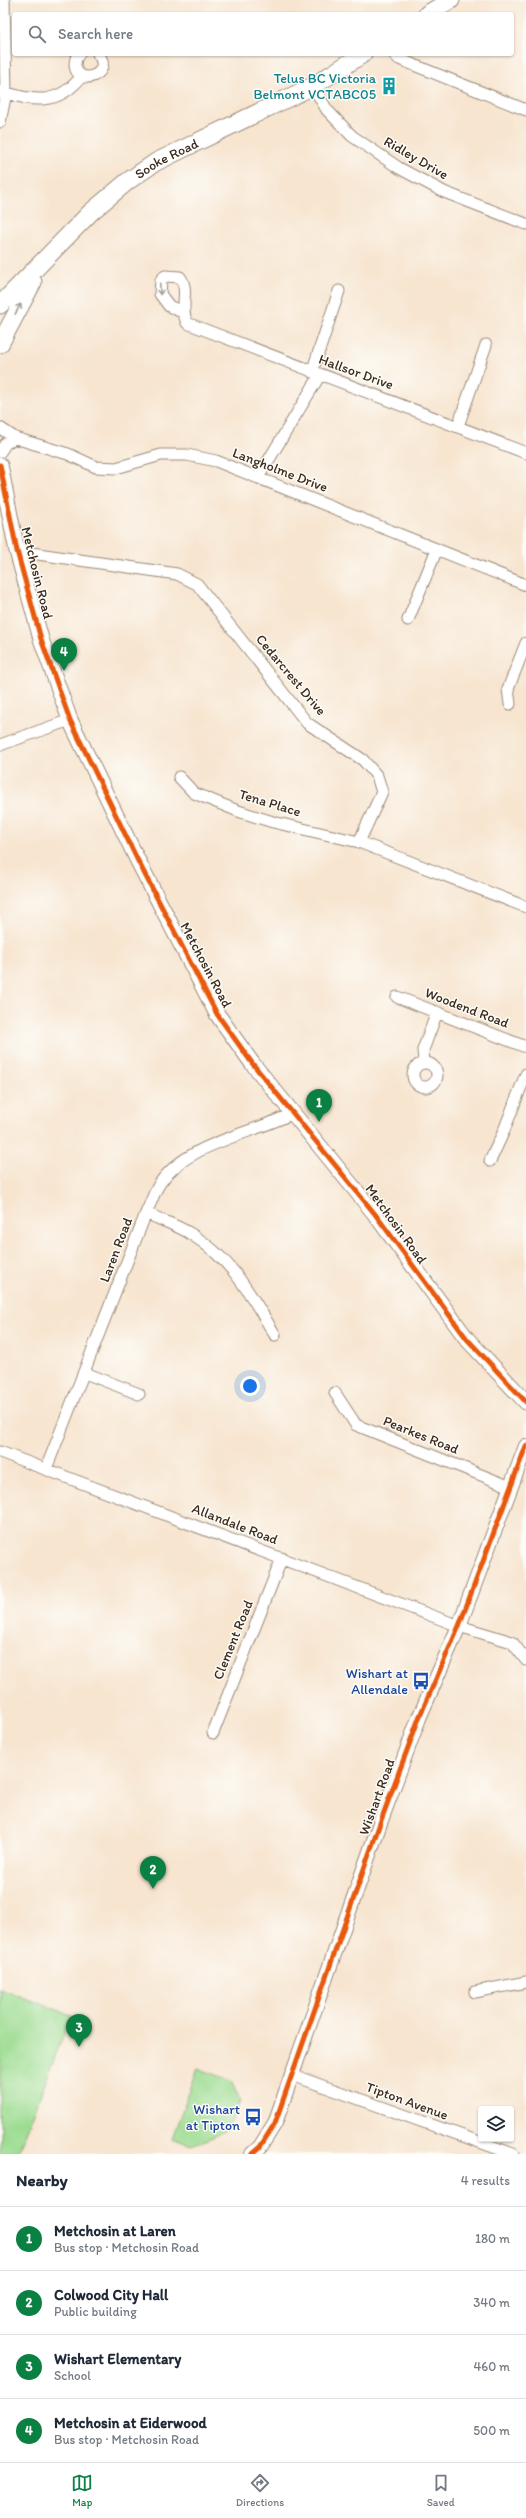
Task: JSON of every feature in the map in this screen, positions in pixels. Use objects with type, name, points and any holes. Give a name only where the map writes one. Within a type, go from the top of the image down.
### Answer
[{"type":"main road","points":[[434,8],[451,0]]},
{"type":"main road","name":"Sooke Road","points":[[0,305],[106,198],[156,162],[313,86],[360,56]]},
{"type":"main road","points":[[0,344],[47,256]]},
{"type":"main road","name":"Metchosin Road","points":[[0,465],[4,503],[41,639],[70,720],[142,868],[217,1014],[252,1063],[375,1214],[467,1339],[526,1402]]},
{"type":"street","points":[[0,122],[3,92],[4,0]]},
{"type":"street","points":[[78,56],[75,62],[75,68],[82,76],[88,78],[99,74],[103,64],[99,56]]},
{"type":"street","points":[[396,56],[399,59],[526,110]]},
{"type":"street","points":[[3,92],[27,100],[45,99],[59,95],[74,86],[82,76]]},
{"type":"street","name":"Ridley Drive","points":[[313,86],[327,110],[352,136],[399,168],[444,192],[526,224]]},
{"type":"street","points":[[258,476],[316,373],[339,291]]},
{"type":"street","name":"Hallsor Drive","points":[[182,312],[187,323],[526,453]]},
{"type":"street","points":[[458,426],[486,345]]},
{"type":"street","name":"Langholme Drive","points":[[0,428],[16,438],[68,454],[96,467],[116,468],[161,455],[187,455],[216,460],[526,585]]},
{"type":"street","points":[[0,452],[6,443],[16,438]]},
{"type":"street","points":[[408,620],[437,550]]},
{"type":"street","name":"Cedarcrest Drive","points":[[18,551],[177,574],[197,584],[307,723],[363,760],[377,776],[382,792],[359,842]]},
{"type":"street","points":[[510,704],[508,689],[526,643]]},
{"type":"street","points":[[0,745],[70,720]]},
{"type":"street","name":"Tena Place","points":[[179,777],[194,793],[238,811],[273,822],[359,842]]},
{"type":"street","points":[[359,842],[526,907]]},
{"type":"street","name":"Woodend Road","points":[[397,997],[526,1047]]},
{"type":"street","points":[[424,1062],[424,1050],[437,1012]]},
{"type":"street","points":[[490,1161],[503,1133],[526,1074]]},
{"type":"street","name":"Laren Road","points":[[46,1469],[85,1373],[146,1213],[161,1182],[179,1163],[206,1147],[271,1124],[293,1113]]},
{"type":"street","points":[[146,1213],[190,1233],[219,1255],[240,1276],[275,1334]]},
{"type":"street","points":[[85,1373],[139,1394]]},
{"type":"street","name":"Pearkes Road","points":[[336,1393],[356,1425],[511,1487]]},
{"type":"street","name":"Wishart Road","points":[[252,2154],[260,2147],[275,2123],[382,1816],[419,1718],[459,1626],[526,1446]]},
{"type":"street","name":"Allandale Road","points":[[0,1452],[459,1626],[512,1642],[526,1660]]},
{"type":"street","name":"Clement Road","points":[[212,1733],[282,1558]]},
{"type":"street","points":[[475,1992],[526,1982]]},
{"type":"street","name":"Tipton Avenue","points":[[292,2075],[513,2154]]},
{"type":"green space","points":[[0,1989],[71,2015],[18,2154],[0,2154]]},
{"type":"green space","points":[[198,2068],[231,2081],[240,2101],[228,2127],[218,2135],[191,2145],[172,2138]]},
{"type":"cycle path","points":[[0,465],[17,551],[41,639],[70,720],[138,861],[217,1014],[252,1063],[375,1214],[467,1339],[526,1402]]},
{"type":"cycle path","points":[[252,2154],[260,2147],[275,2123],[380,1823],[419,1718],[459,1626],[526,1446]]},
{"type":"place","name":"Telus BC Victoria Belmont VCTABC05","points":[[389,86]]},
{"type":"place","name":"Metchosin at Eiderwood","points":[[64,671]]},
{"type":"place","name":"Metchosin at Laren","points":[[319,1122]]},
{"type":"place","name":"Wishart at Allendale","points":[[421,1681]]},
{"type":"place","name":"Colwood City Hall","points":[[153,1889]]},
{"type":"place","name":"Wishart Elementary","points":[[79,2047]]},
{"type":"place","name":"Wishart at Tipton","points":[[253,2117]]}]
